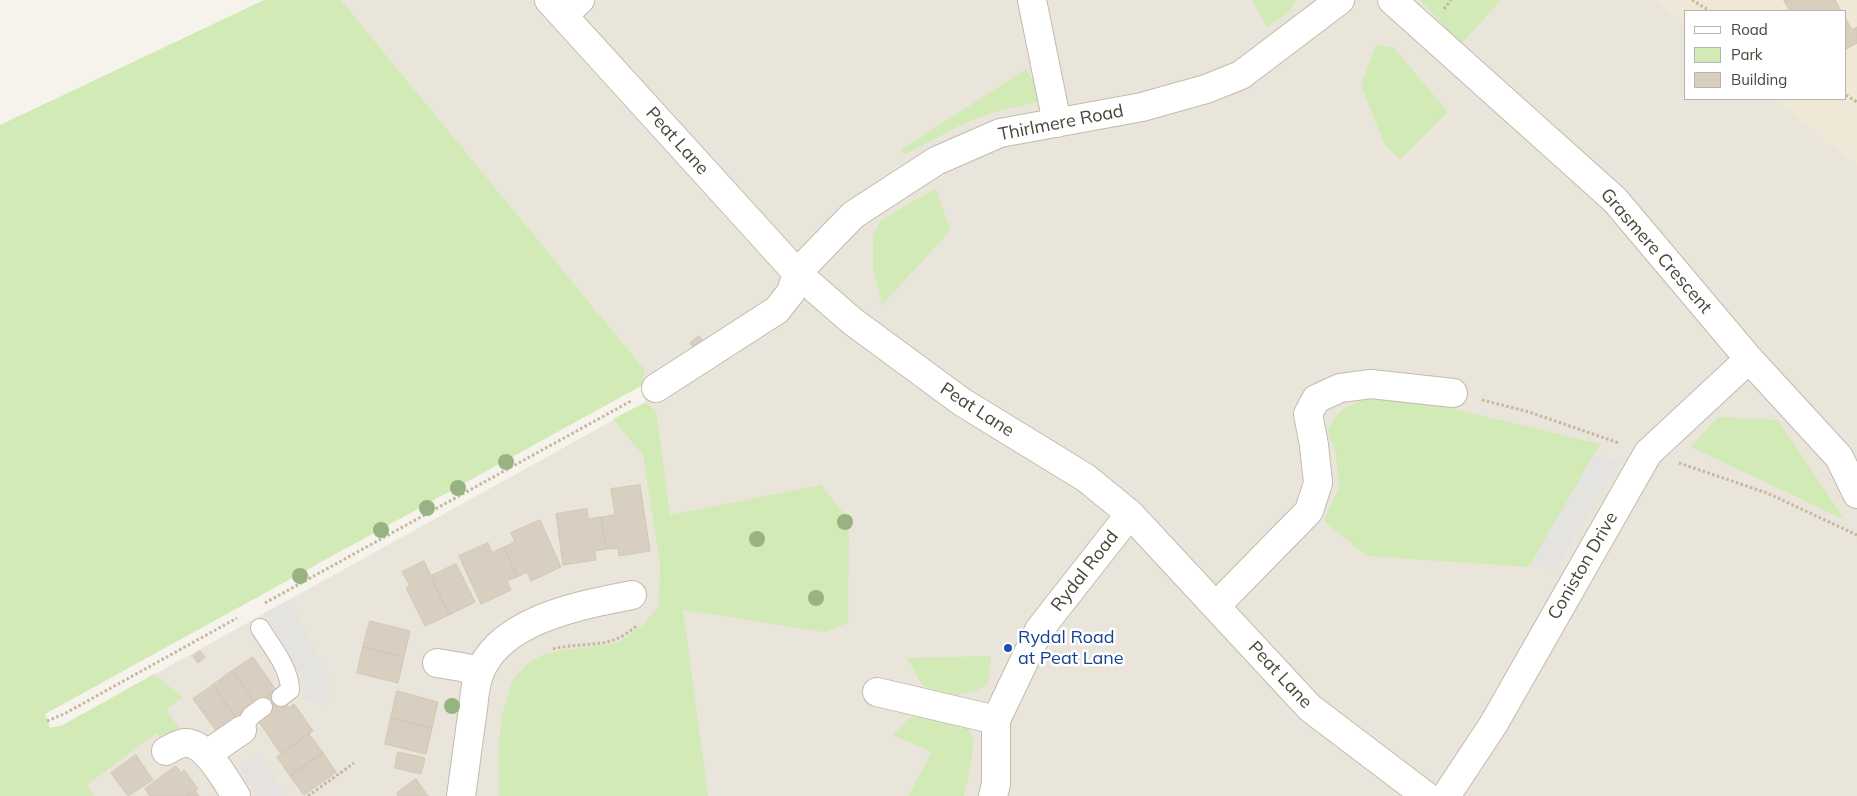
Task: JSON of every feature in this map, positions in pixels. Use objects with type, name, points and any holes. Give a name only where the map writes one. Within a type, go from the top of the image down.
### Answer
[{"type":"street","points":[[1032,0],[1057,123]]},
{"type":"street","name":"Thirlmere Road","points":[[797,273],[853,215],[936,161],[1000,133],[1142,107],[1206,88],[1241,75],[1340,0]]},
{"type":"street","name":"Grasmere Crescent","points":[[1392,0],[1615,200],[1749,359],[1848,452],[1857,494]]},
{"type":"street","name":"Peat Lane","points":[[564,5],[797,273],[852,321],[962,402],[1086,478],[1130,514],[1310,708],[1426,796]]},
{"type":"street","points":[[656,388],[777,310],[791,292],[797,273]]},
{"type":"street","name":"Coniston Drive","points":[[1446,796],[1493,725],[1648,453],[1749,359]]},
{"type":"street","points":[[1216,606],[1309,510],[1318,483],[1308,414],[1316,399],[1340,388],[1370,384],[1453,393]]},
{"type":"street","name":"Rydal Road","points":[[993,796],[996,784],[996,720],[1039,630],[1130,514]]},
{"type":"street","points":[[461,796],[478,678],[488,658],[507,637],[522,627],[574,608],[632,595]]},
{"type":"street","points":[[437,664],[467,668],[478,678]]},
{"type":"street","points":[[877,692],[996,720]]},
{"type":"street","points":[[207,754],[242,730]]},
{"type":"street","points":[[166,751],[184,743],[196,745],[207,754],[236,796]]},
{"type":"lane","points":[[260,628],[290,682],[290,690],[281,697]]},
{"type":"lane","points":[[242,730],[252,716],[264,707]]},
{"type":"path","points":[[1692,0],[1708,10]]},
{"type":"path","points":[[263,604],[656,388]]},
{"type":"path","points":[[47,721],[64,714],[246,614]]},
{"type":"path","points":[[547,650],[576,644],[596,644],[613,640],[639,624]]},
{"type":"path","points":[[308,796],[354,763]]},
{"type":"shaded area","points":[[341,0],[1857,0],[1857,796],[50,796],[63,725],[646,402],[641,386],[645,370]]},
{"type":"shaded area","points":[[1654,0],[1857,0],[1857,166],[1776,100],[1847,100],[1847,10],[1684,10],[1684,24]]},
{"type":"shaded area","points":[[1594,454],[1621,461],[1555,569],[1529,567]]},
{"type":"shaded area","points":[[288,600],[327,671],[330,689],[325,705],[302,699],[305,685],[302,677],[264,613]]},
{"type":"shaded area","points":[[258,754],[287,796],[259,796],[239,768]]},
{"type":"green space","points":[[264,0],[341,0],[645,370],[641,386],[45,714],[50,728],[63,725],[154,674],[183,698],[166,709],[180,730],[163,734],[160,737],[156,733],[87,785],[94,796],[0,796],[0,125]]},
{"type":"green space","points":[[1252,0],[1296,0],[1289,12],[1267,27]]},
{"type":"green space","points":[[1420,0],[1501,0],[1461,44]]},
{"type":"green space","points":[[1376,44],[1394,48],[1448,112],[1400,159],[1385,145],[1361,86]]},
{"type":"green space","points":[[1026,69],[1035,83],[1037,102],[991,113],[957,127],[904,155],[901,150]]},
{"type":"green space","points":[[936,188],[950,231],[882,305],[873,268],[873,236],[881,220]]},
{"type":"green space","points":[[1375,397],[1438,405],[1600,444],[1529,567],[1367,556],[1324,521],[1339,487],[1336,455],[1328,431],[1341,411],[1353,404]]},
{"type":"green space","points":[[646,402],[656,411],[670,515],[821,485],[849,520],[848,623],[824,632],[683,610],[708,796],[499,796],[498,751],[502,714],[513,679],[526,665],[540,656],[562,650],[619,642],[642,626],[659,606],[660,563],[643,455],[613,419]]},
{"type":"green space","points":[[1718,417],[1778,420],[1845,520],[1691,447]]},
{"type":"green space","points":[[991,656],[988,683],[978,690],[960,695],[939,693],[922,685],[907,658]]},
{"type":"green space","points":[[928,714],[965,723],[973,739],[972,760],[964,796],[908,796],[932,752],[893,735],[909,718]]},
{"type":"building","points":[[1784,0],[1835,0],[1840,10],[1789,10]]},
{"type":"building","points":[[1847,21],[1852,30],[1857,27],[1857,43],[1847,48]]},
{"type":"building","points":[[699,336],[704,343],[695,349],[690,343]]},
{"type":"building","points":[[640,485],[650,551],[619,556],[618,548],[606,549],[601,517],[615,515],[611,489]]},
{"type":"building","points":[[587,509],[588,519],[601,517],[606,549],[595,551],[596,560],[563,565],[556,514]]},
{"type":"building","points":[[540,520],[561,567],[531,581],[527,572],[517,577],[504,547],[515,542],[511,533]]},
{"type":"building","points":[[488,543],[492,553],[504,547],[517,577],[507,581],[511,590],[481,604],[459,556]]},
{"type":"building","points":[[424,561],[449,615],[425,626],[406,588],[410,586],[402,572]]},
{"type":"building","points":[[456,564],[475,602],[449,615],[431,576]]},
{"type":"building","points":[[370,621],[410,631],[404,657],[363,647]]},
{"type":"building","points":[[363,647],[404,657],[398,683],[357,673]]},
{"type":"building","points":[[200,651],[205,657],[198,663],[193,656]]},
{"type":"building","points":[[253,657],[276,690],[256,704],[232,671]]},
{"type":"building","points":[[232,671],[256,704],[236,718],[213,685]]},
{"type":"building","points":[[213,685],[236,718],[217,732],[193,699]]},
{"type":"building","points":[[276,690],[289,708],[294,704],[313,731],[281,754],[257,719],[260,701]]},
{"type":"building","points":[[397,691],[438,702],[432,728],[391,718]]},
{"type":"building","points":[[391,718],[432,728],[426,754],[385,744]]},
{"type":"building","points":[[309,734],[323,753],[290,776],[277,757]]},
{"type":"building","points":[[398,752],[425,758],[421,774],[395,768]]},
{"type":"building","points":[[323,753],[336,772],[304,795],[290,776]]},
{"type":"building","points":[[136,755],[153,780],[128,796],[111,773]]},
{"type":"building","points":[[176,766],[181,773],[184,770],[198,789],[187,796],[150,796],[145,789]]},
{"type":"building","points":[[416,779],[428,796],[398,796],[397,793]]},
{"type":"building","points":[[195,791],[199,796],[187,796]]},
{"type":"place","name":"Rydal Road at Peat Lane","points":[[1008,648]]}]
